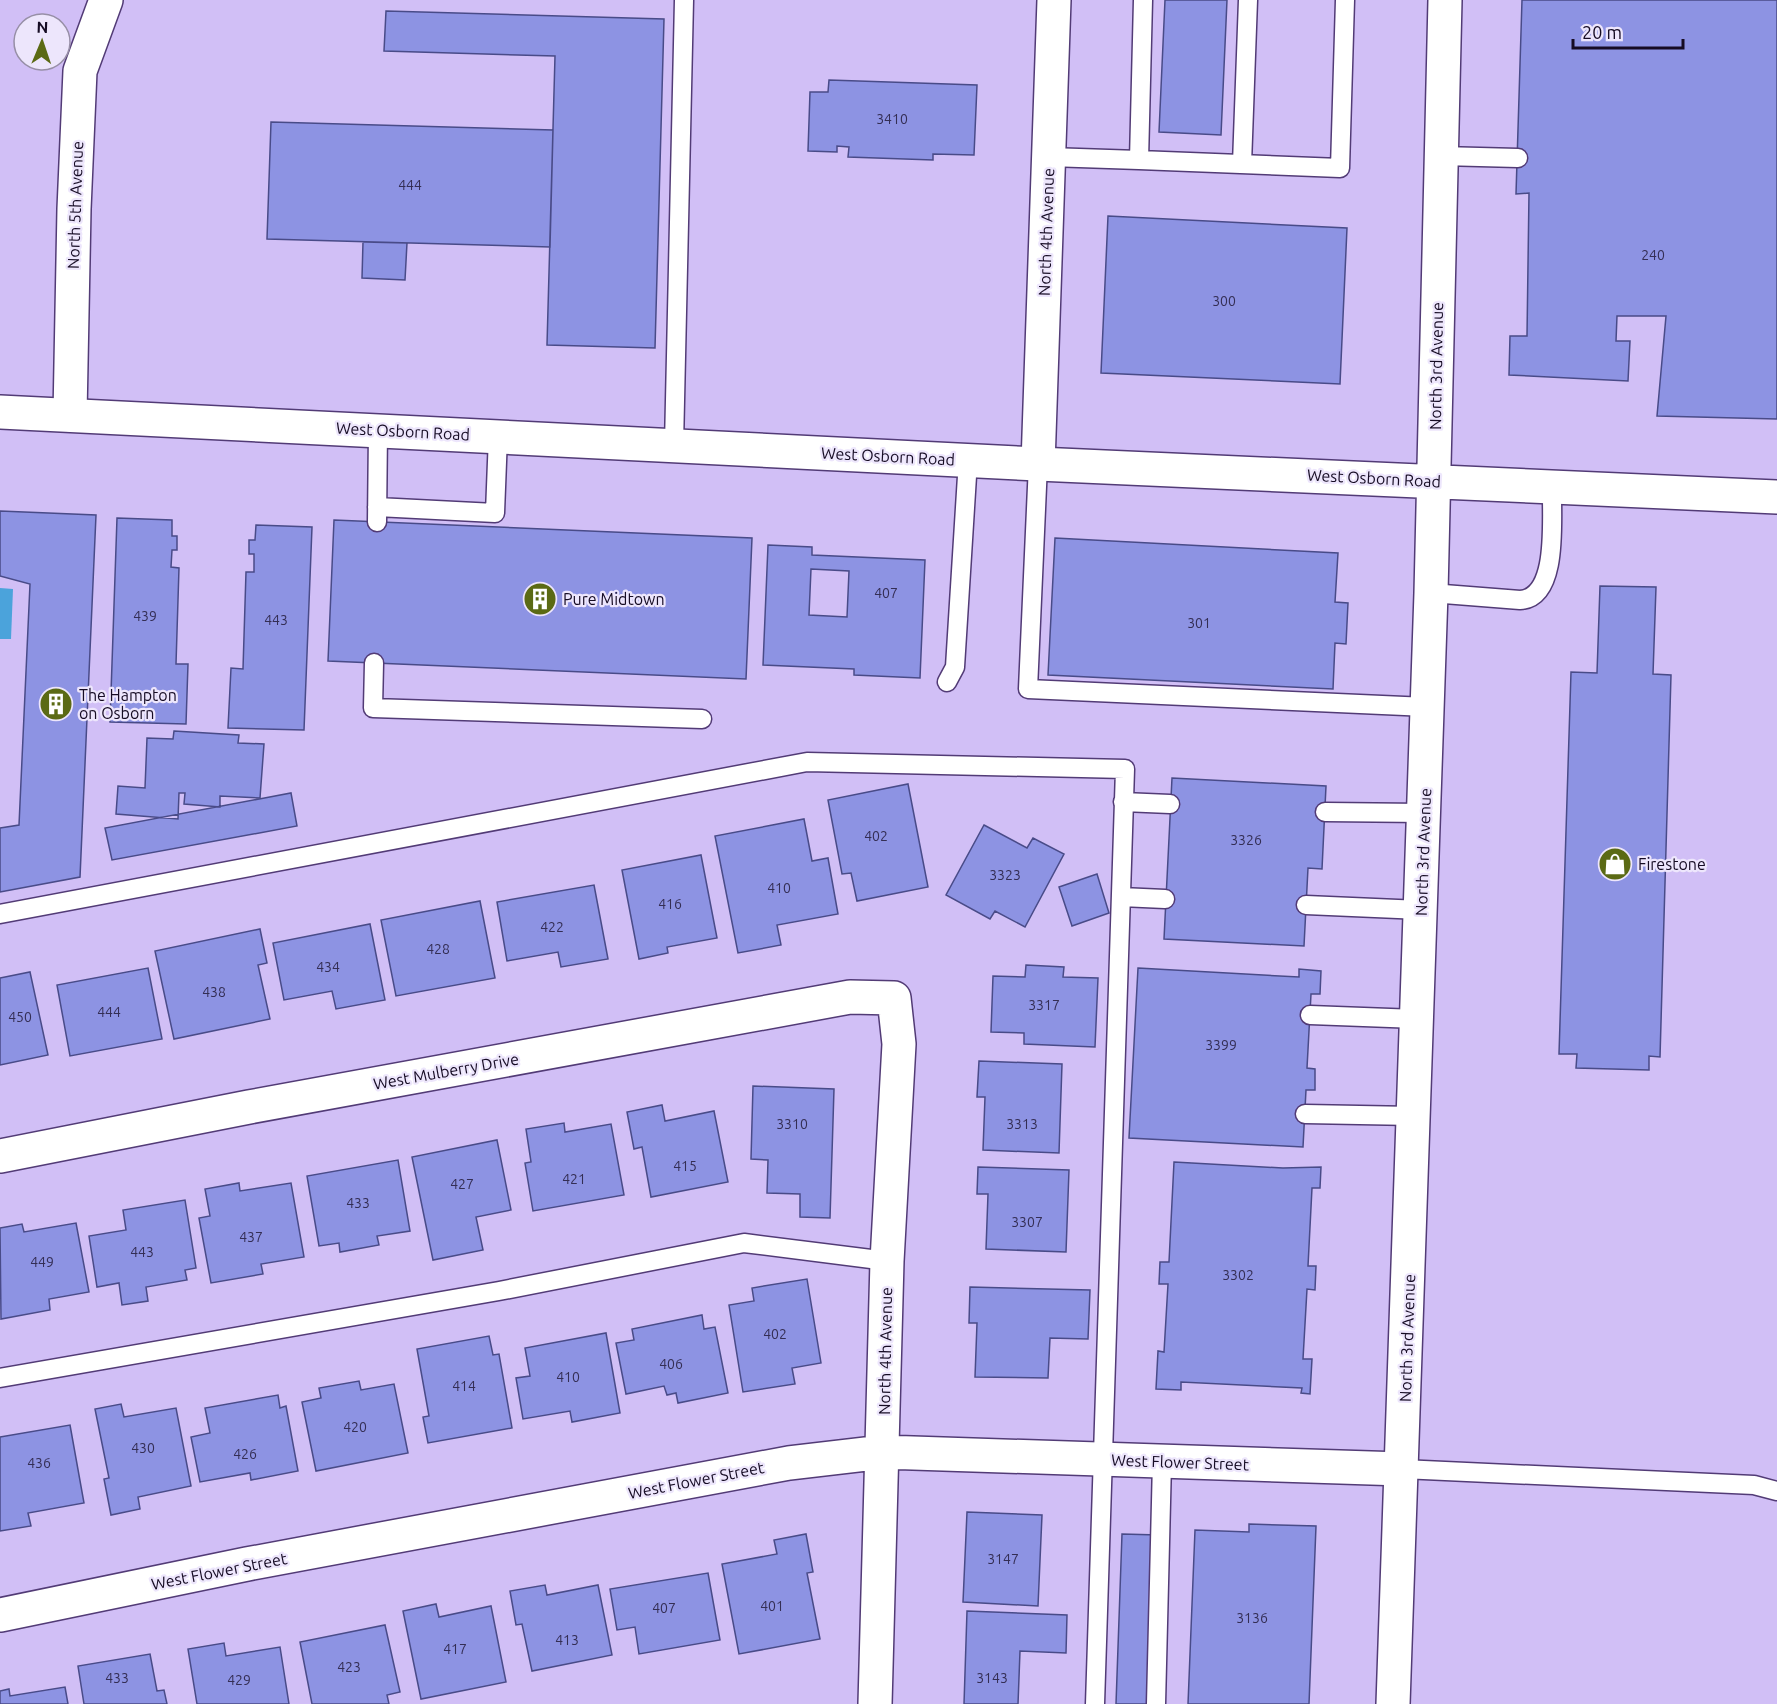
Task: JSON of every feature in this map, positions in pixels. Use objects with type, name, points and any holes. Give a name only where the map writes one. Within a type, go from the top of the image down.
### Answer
[{"type":"street","name":"North 5th Avenue","points":[[70,415],[74,209],[80,71],[106,0]]},
{"type":"street","name":"North 4th Avenue","points":[[1038,464],[1054,0]]},
{"type":"street","name":"North 3rd Avenue","points":[[1393,1704],[1431,593],[1444,0]]},
{"type":"street","name":"West Osborn Road","points":[[0,412],[1038,464],[1777,497]]},
{"type":"street","name":"West Mulberry Drive","points":[[0,1156],[249,1107],[850,997],[894,998]]},
{"type":"street","name":"North 4th Avenue","points":[[874,1704],[887,1261],[898,1044],[894,998]]},
{"type":"street","name":"West Flower Street","points":[[0,1615],[247,1564],[789,1463],[883,1452],[1402,1469]]},
{"type":"lane","points":[[674,445],[684,0]]},
{"type":"lane","points":[[1139,160],[1143,0]]},
{"type":"lane","points":[[1242,164],[1248,0]]},
{"type":"lane","points":[[1049,157],[1340,168],[1345,0]]},
{"type":"lane","points":[[1441,156],[1518,158]]},
{"type":"lane","points":[[378,430],[377,515],[495,513],[498,436]]},
{"type":"lane","points":[[947,682],[955,667],[968,460]]},
{"type":"lane","points":[[1038,464],[1028,689],[1427,707]]},
{"type":"lane","points":[[1431,593],[1520,600],[1534,596],[1544,584],[1550,561],[1552,486]]},
{"type":"lane","points":[[374,663],[373,708],[702,719]]},
{"type":"lane","points":[[0,914],[807,762],[1125,769],[1121,897],[1126,1022],[1102,1460],[1095,1704]]},
{"type":"lane","points":[[1124,802],[1170,804]]},
{"type":"lane","points":[[1325,812],[1424,813]]},
{"type":"lane","points":[[1121,897],[1166,899]]},
{"type":"lane","points":[[1306,906],[1421,910]]},
{"type":"lane","points":[[1310,1015],[1417,1019]]},
{"type":"lane","points":[[1305,1114],[1414,1116]]},
{"type":"lane","points":[[0,1378],[499,1291],[744,1243],[887,1261]]},
{"type":"lane","points":[[1156,1704],[1162,1462]]},
{"type":"lane","points":[[1402,1469],[1754,1485],[1777,1491]]},
{"type":"water","points":[[0,588],[13,589],[11,639],[0,639]]},
{"type":"building","points":[[1165,0],[1227,0],[1221,135],[1159,132]]},
{"type":"building","points":[[1522,0],[1777,0],[1777,419],[1657,416],[1666,316],[1617,316],[1616,341],[1630,341],[1628,381],[1509,375],[1510,336],[1527,336],[1529,193],[1516,194]]},
{"type":"building","points":[[386,11],[664,19],[655,348],[547,345],[555,56],[384,51]]},
{"type":"building","points":[[829,80],[977,85],[974,155],[933,154],[933,160],[848,157],[849,147],[837,146],[837,152],[808,151],[810,92],[828,92]]},
{"type":"building","points":[[271,122],[553,130],[550,247],[267,239]]},
{"type":"building","points":[[1108,216],[1347,228],[1340,384],[1101,373]]},
{"type":"building","points":[[363,242],[407,243],[405,280],[362,278]]},
{"type":"building","name":"The Hampton on Osborn","points":[[0,511],[96,515],[80,877],[0,892],[0,828],[19,825],[30,584],[0,576]]},
{"type":"building","points":[[117,518],[172,520],[172,536],[177,536],[177,550],[172,550],[171,567],[179,568],[176,664],[188,664],[186,724],[110,722]]},
{"type":"building","name":"Pure Midtown","points":[[334,520],[752,538],[746,679],[328,661]]},
{"type":"building","points":[[256,525],[312,527],[304,730],[228,728],[231,668],[243,669],[246,572],[254,572],[254,554],[249,554],[249,540],[255,540]]},
{"type":"building","points":[[1055,538],[1338,553],[1335,602],[1348,603],[1346,644],[1335,643],[1333,689],[1048,675]]},
{"type":"building","points":[[768,545],[812,547],[812,555],[925,560],[920,678],[854,675],[854,669],[763,665]],"holes":[[[811,569],[849,571],[847,617],[809,615]]]},
{"type":"building","name":"Firestone","points":[[1600,586],[1656,587],[1653,674],[1671,675],[1660,1057],[1649,1056],[1649,1070],[1576,1068],[1577,1054],[1559,1054],[1571,672],[1597,673]]},
{"type":"building","points":[[174,731],[239,735],[238,743],[264,744],[260,798],[220,796],[220,807],[184,804],[185,793],[179,793],[178,819],[116,814],[118,786],[145,788],[147,738],[173,739]]},
{"type":"building","points":[[1172,778],[1326,786],[1322,869],[1308,868],[1304,946],[1164,939]]},
{"type":"building","points":[[908,784],[928,887],[857,901],[851,873],[842,874],[828,800]]},
{"type":"building","points":[[291,793],[297,826],[112,860],[105,828]]},
{"type":"building","points":[[804,819],[812,861],[828,858],[838,914],[777,925],[781,945],[738,953],[715,836]]},
{"type":"building","points":[[984,825],[1027,848],[1033,838],[1064,854],[1025,927],[995,911],[990,919],[946,895]]},
{"type":"building","points":[[701,855],[717,938],[667,947],[668,953],[639,959],[622,870]]},
{"type":"building","points":[[1097,874],[1109,913],[1072,926],[1059,887]]},
{"type":"building","points":[[594,885],[608,959],[561,967],[558,952],[507,961],[497,902]]},
{"type":"building","points":[[480,901],[495,978],[396,996],[381,920]]},
{"type":"building","points":[[370,924],[385,1000],[336,1009],[332,991],[284,1000],[273,943]]},
{"type":"building","points":[[260,929],[267,963],[258,965],[270,1019],[174,1039],[155,951]]},
{"type":"building","points":[[1026,965],[1064,967],[1063,977],[1098,978],[1095,1047],[1024,1044],[1024,1033],[991,1032],[993,976],[1025,977]]},
{"type":"building","points":[[148,968],[162,1039],[70,1056],[57,985]]},
{"type":"building","points":[[1138,968],[1299,977],[1299,969],[1321,971],[1320,994],[1311,994],[1307,1068],[1315,1069],[1315,1090],[1306,1090],[1303,1147],[1129,1138]]},
{"type":"building","points":[[30,972],[48,1055],[0,1065],[0,978]]},
{"type":"building","points":[[979,1061],[1062,1064],[1059,1153],[983,1150],[985,1097],[977,1097]]},
{"type":"building","points":[[753,1086],[834,1089],[830,1218],[800,1217],[800,1194],[767,1193],[768,1160],[751,1159]]},
{"type":"building","points":[[662,1105],[665,1121],[714,1111],[728,1182],[651,1197],[642,1147],[634,1149],[627,1112]]},
{"type":"building","points":[[564,1123],[565,1132],[611,1124],[624,1195],[533,1211],[525,1163],[531,1162],[526,1129]]},
{"type":"building","points":[[497,1140],[511,1210],[476,1217],[483,1250],[433,1260],[412,1157]]},
{"type":"building","points":[[398,1160],[410,1231],[377,1236],[379,1245],[340,1252],[339,1243],[319,1246],[307,1176]]},
{"type":"building","points":[[1174,1162],[1283,1168],[1321,1167],[1320,1188],[1312,1188],[1308,1266],[1316,1266],[1315,1290],[1307,1289],[1303,1359],[1312,1359],[1310,1394],[1301,1393],[1302,1388],[1181,1382],[1181,1390],[1156,1389],[1158,1351],[1164,1352],[1168,1284],[1159,1284],[1160,1262],[1169,1262]]},
{"type":"building","points":[[978,1167],[1069,1170],[1066,1252],[986,1249],[988,1194],[977,1194]]},
{"type":"building","points":[[239,1183],[240,1191],[291,1183],[304,1257],[261,1264],[263,1274],[211,1283],[199,1218],[210,1216],[205,1189]]},
{"type":"building","points":[[185,1200],[196,1268],[185,1270],[187,1280],[146,1287],[148,1301],[122,1305],[119,1283],[97,1287],[89,1236],[126,1230],[123,1210]]},
{"type":"building","points":[[76,1223],[89,1292],[49,1299],[50,1310],[1,1319],[0,1228],[22,1224],[24,1232]]},
{"type":"building","points":[[807,1279],[821,1363],[792,1368],[795,1384],[743,1392],[729,1305],[754,1301],[752,1288]]},
{"type":"building","points":[[970,1287],[1090,1290],[1088,1339],[1050,1338],[1048,1378],[975,1377],[977,1323],[969,1323]]},
{"type":"building","points":[[702,1315],[704,1329],[715,1327],[728,1393],[678,1403],[676,1393],[667,1395],[664,1386],[626,1394],[616,1343],[634,1340],[632,1329]]},
{"type":"building","points":[[606,1333],[620,1413],[572,1422],[570,1411],[523,1419],[516,1378],[530,1376],[525,1348]]},
{"type":"building","points":[[489,1336],[493,1355],[499,1354],[512,1428],[428,1443],[423,1417],[429,1416],[417,1349]]},
{"type":"building","points":[[359,1381],[361,1390],[394,1384],[408,1453],[316,1471],[302,1402],[321,1398],[319,1388]]},
{"type":"building","points":[[278,1395],[280,1408],[286,1406],[298,1471],[251,1480],[250,1473],[200,1482],[191,1437],[210,1433],[205,1408]]},
{"type":"building","points":[[121,1404],[124,1417],[176,1408],[191,1486],[138,1497],[140,1509],[111,1515],[104,1479],[109,1478],[95,1409]]},
{"type":"building","points":[[70,1425],[84,1503],[28,1513],[31,1526],[0,1531],[0,1437]]},
{"type":"building","points":[[967,1512],[1042,1515],[1038,1606],[963,1602]]},
{"type":"building","points":[[1249,1524],[1316,1526],[1309,1704],[1188,1704],[1195,1530],[1249,1532]]},
{"type":"building","points":[[806,1534],[813,1572],[807,1573],[820,1639],[739,1654],[722,1564],[777,1554],[774,1540]]},
{"type":"building","points":[[1122,1534],[1158,1535],[1152,1704],[1116,1704]]},
{"type":"building","points":[[708,1573],[720,1640],[639,1654],[635,1627],[617,1630],[610,1589]]},
{"type":"building","points":[[545,1585],[547,1595],[598,1585],[612,1655],[532,1671],[522,1624],[516,1625],[510,1591]]},
{"type":"building","points":[[436,1604],[439,1617],[491,1606],[506,1682],[421,1699],[403,1611]]},
{"type":"building","points":[[967,1611],[1067,1615],[1066,1653],[1020,1651],[1018,1704],[964,1704]]},
{"type":"building","points":[[385,1625],[400,1692],[387,1695],[389,1704],[312,1704],[300,1642]]},
{"type":"building","points":[[224,1643],[226,1656],[280,1647],[289,1704],[197,1704],[188,1649]]},
{"type":"building","points":[[150,1654],[157,1691],[164,1690],[167,1704],[84,1704],[78,1666]]},
{"type":"building","points":[[65,1687],[68,1704],[0,1704],[0,1691],[9,1689],[10,1696]]},
{"type":"place","name":"Pure Midtown","points":[[540,599]]},
{"type":"place","name":"The Hampton on Osborn","points":[[56,704]]},
{"type":"place","name":"Firestone","points":[[1615,864]]}]
